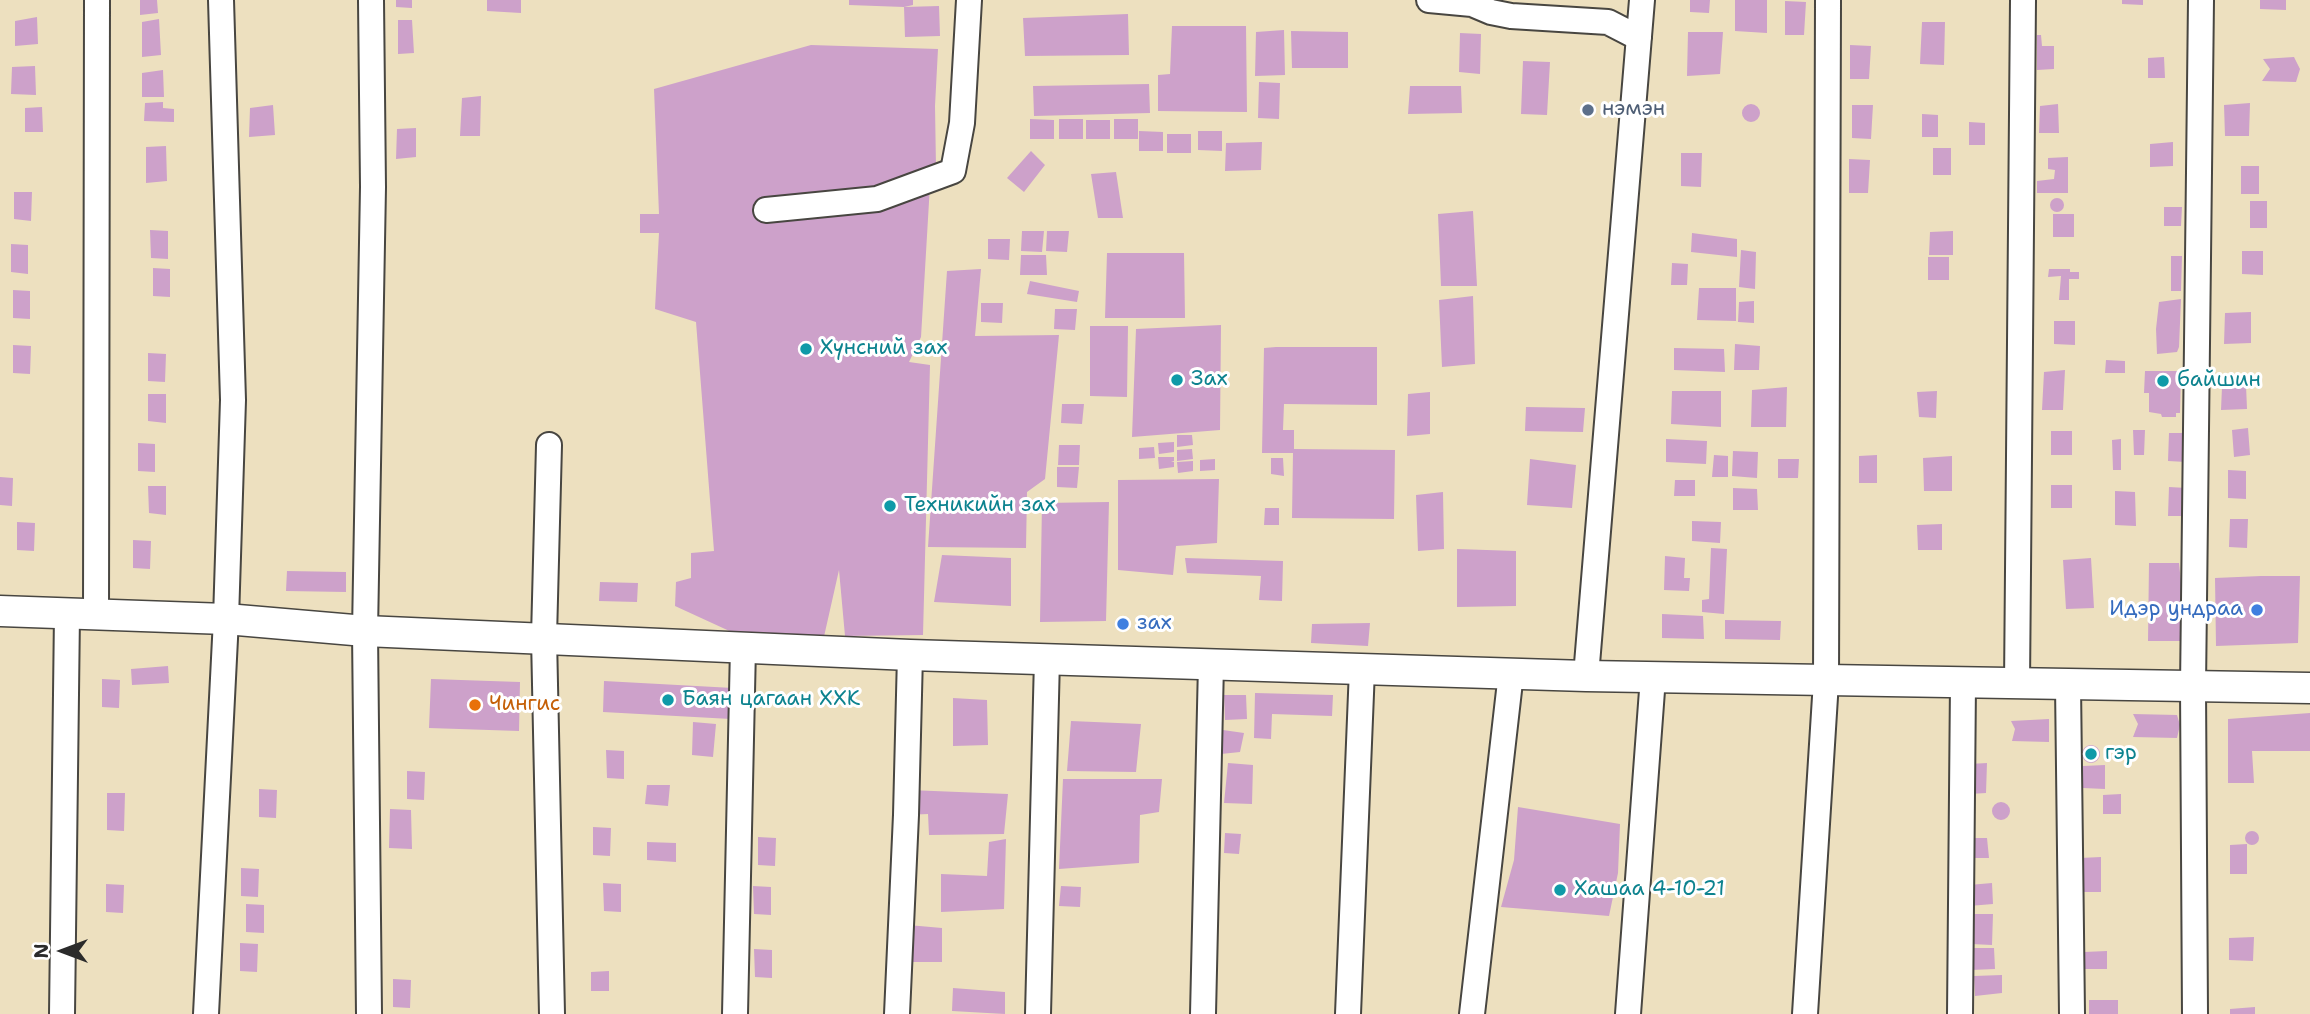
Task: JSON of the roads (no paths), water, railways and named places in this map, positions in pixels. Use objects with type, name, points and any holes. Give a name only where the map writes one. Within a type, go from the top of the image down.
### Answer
[{"type":"main road","points":[[0,611],[226,619],[365,631],[909,655],[1586,676],[2310,688]]},
{"type":"street","points":[[62,1014],[81,614],[97,0]]},
{"type":"street","points":[[206,1014],[226,619],[233,400],[221,0]]},
{"type":"street","points":[[369,1014],[365,631],[373,187],[371,0]]},
{"type":"street","points":[[766,210],[877,199],[953,171],[962,123],[969,0]]},
{"type":"street","points":[[1429,0],[1491,6],[1511,16],[1608,22],[1639,38]]},
{"type":"street","points":[[1586,676],[1642,0]]},
{"type":"street","points":[[1805,1014],[1826,681],[1828,0]]},
{"type":"street","points":[[2017,684],[2023,0]]},
{"type":"street","points":[[2194,1014],[2193,687],[2201,0]]},
{"type":"street","points":[[549,445],[544,637],[552,1014]]},
{"type":"street","points":[[735,1014],[743,647]]},
{"type":"street","points":[[897,1014],[906,815],[909,655]]},
{"type":"street","points":[[1038,1014],[1047,659]]},
{"type":"street","points":[[1203,1014],[1211,664]]},
{"type":"street","points":[[1348,1014],[1362,669]]},
{"type":"street","points":[[1472,1014],[1511,673]]},
{"type":"street","points":[[1628,1014],[1653,677]]},
{"type":"street","points":[[1960,1014],[1962,683]]},
{"type":"street","points":[[2068,685],[2072,1014]]},
{"type":"place","name":"нэмэн","points":[[1588,110]]},
{"type":"place","name":"Хүнсний зах","points":[[806,349]]},
{"type":"place","name":"Зах","points":[[1177,380]]},
{"type":"place","name":"байшин","points":[[2163,381]]},
{"type":"place","name":"Техникийн зах","points":[[890,506]]},
{"type":"place","name":"Идэр ундраа","points":[[2257,610]]},
{"type":"place","name":"зах","points":[[1123,624]]},
{"type":"place","name":"Баян цагаан ХХК","points":[[668,700]]},
{"type":"place","name":"Чингис","points":[[475,705]]},
{"type":"place","name":"гэр","points":[[2091,754]]},
{"type":"place","name":"Хашаа 4-10-21","points":[[1560,890]]}]
